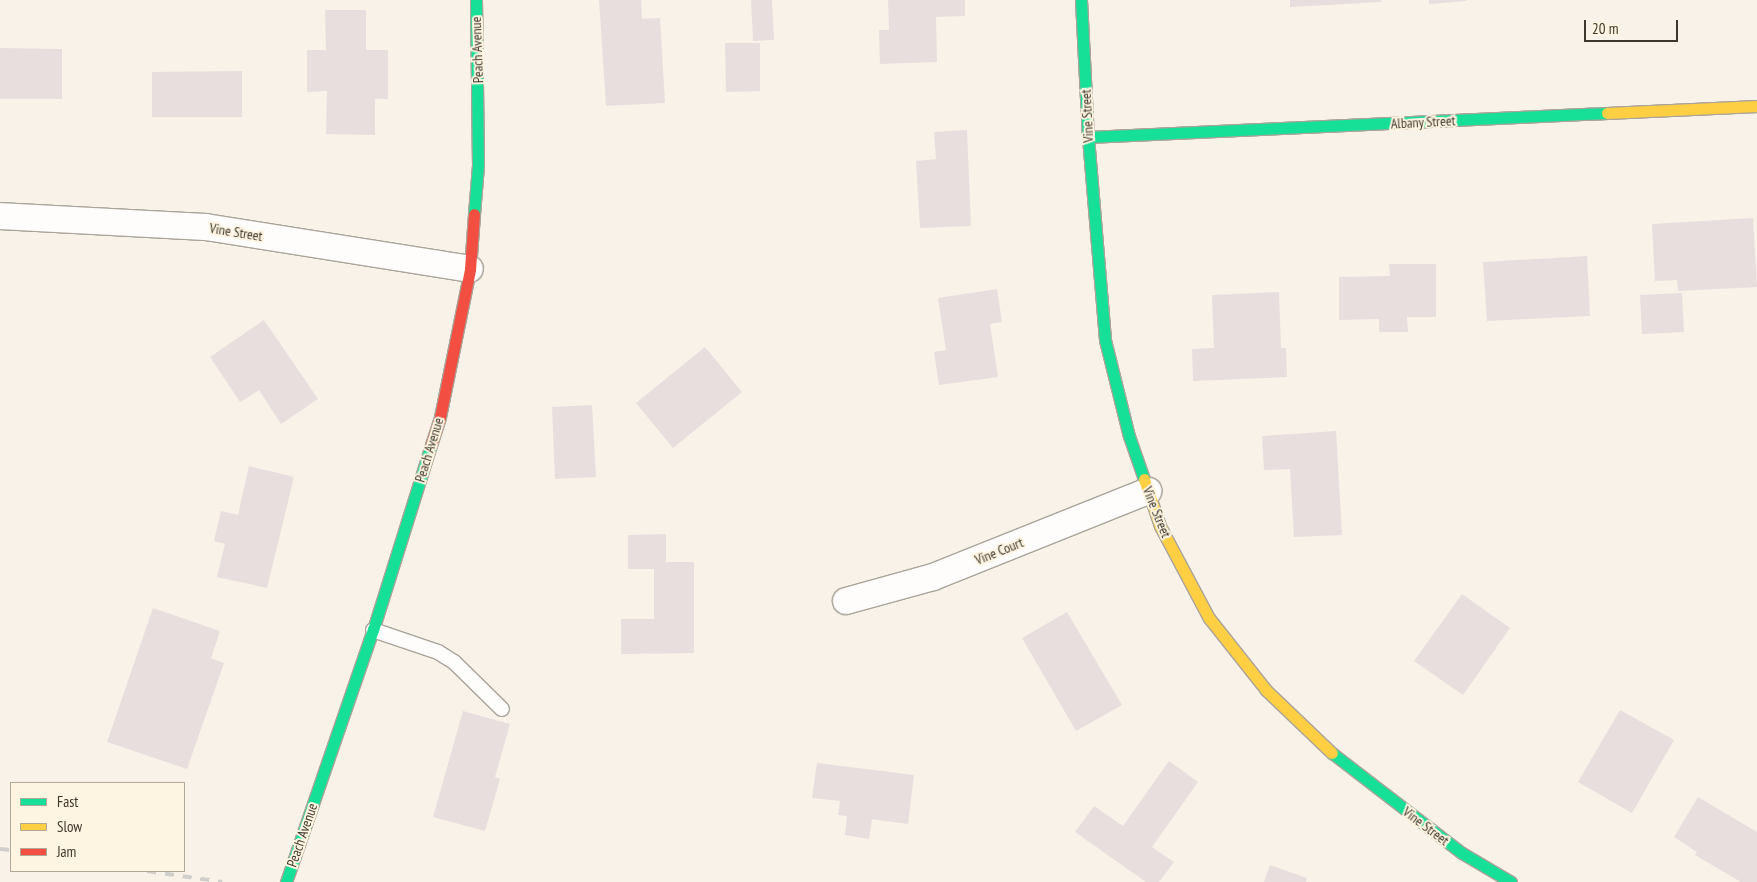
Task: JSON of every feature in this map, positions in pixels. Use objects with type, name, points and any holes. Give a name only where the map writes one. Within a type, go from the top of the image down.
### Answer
[{"type":"street","name":"Peach Avenue","points":[[286,882],[373,630],[440,417],[470,269],[478,165],[476,0]]},
{"type":"street","name":"Vine Street","points":[[1081,0],[1088,137],[1105,340],[1129,436],[1160,526],[1209,618],[1266,690],[1348,768],[1462,852],[1511,882]]},
{"type":"street","name":"Albany Street","points":[[1088,137],[1757,106]]},
{"type":"street","name":"Vine Street","points":[[0,216],[206,227],[470,269]]},
{"type":"street","name":"Vine Court","points":[[846,600],[933,577],[1148,491]]},
{"type":"lane","points":[[373,630],[438,652],[454,662],[502,708]]},
{"type":"building","points":[[599,0],[641,0],[642,19],[660,18],[665,103],[606,106]]},
{"type":"building","points":[[751,0],[772,0],[774,40],[753,41]]},
{"type":"building","points":[[888,0],[965,0],[965,16],[936,17],[937,62],[880,64],[879,30],[889,30]]},
{"type":"building","points":[[1290,0],[1381,0],[1381,2],[1290,7]]},
{"type":"building","points":[[1429,0],[1466,0],[1466,1],[1429,4]]},
{"type":"building","points":[[325,10],[366,10],[366,50],[388,50],[388,99],[375,99],[375,135],[326,134],[327,91],[307,92],[307,50],[326,50]]},
{"type":"building","points":[[725,43],[760,43],[760,91],[726,92]]},
{"type":"building","points":[[0,48],[62,49],[62,99],[0,99]]},
{"type":"building","points":[[242,71],[242,117],[152,117],[152,72]]},
{"type":"building","points":[[967,130],[971,226],[920,228],[916,161],[936,159],[934,132]]},
{"type":"building","points":[[1753,218],[1757,287],[1678,291],[1677,280],[1655,281],[1652,224]]},
{"type":"building","points":[[1587,256],[1590,316],[1487,321],[1483,262]]},
{"type":"building","points":[[1389,264],[1436,264],[1436,317],[1407,317],[1408,332],[1379,332],[1379,319],[1339,320],[1339,277],[1390,276]]},
{"type":"building","points":[[997,289],[1002,322],[990,324],[998,377],[939,385],[934,352],[946,350],[938,298]]},
{"type":"building","points":[[1279,292],[1281,348],[1286,348],[1287,377],[1193,381],[1192,349],[1214,348],[1212,295]]},
{"type":"building","points":[[1682,293],[1684,332],[1642,334],[1640,295]]},
{"type":"building","points":[[264,320],[318,399],[281,424],[259,390],[240,402],[210,357]]},
{"type":"building","points":[[705,347],[742,392],[673,448],[636,403]]},
{"type":"building","points":[[592,405],[596,477],[555,479],[552,407]]},
{"type":"building","points":[[1336,431],[1342,535],[1294,537],[1290,469],[1264,470],[1262,436]]},
{"type":"building","points":[[249,466],[294,477],[267,588],[217,577],[225,544],[214,541],[221,511],[238,515]]},
{"type":"building","points":[[666,534],[666,562],[694,562],[694,653],[621,654],[621,619],[654,619],[654,569],[628,569],[628,535]]},
{"type":"building","points":[[1462,594],[1510,628],[1463,695],[1414,661]]},
{"type":"building","points":[[153,608],[220,631],[211,658],[224,663],[187,769],[107,742]]},
{"type":"building","points":[[1067,612],[1122,705],[1076,731],[1022,638]]},
{"type":"building","points":[[1620,710],[1674,740],[1632,813],[1578,782]]},
{"type":"building","points":[[463,711],[510,724],[495,777],[500,779],[485,831],[433,817]]},
{"type":"building","points":[[1169,761],[1198,782],[1152,847],[1174,862],[1159,882],[1146,882],[1075,832],[1094,806],[1123,826]]},
{"type":"building","points":[[817,763],[914,775],[908,824],[872,819],[869,839],[845,835],[847,816],[838,815],[840,801],[812,798]]},
{"type":"building","points":[[1698,797],[1757,832],[1757,882],[1741,882],[1695,855],[1697,852],[1674,837]]},
{"type":"building","points":[[1270,865],[1307,878],[1306,882],[1264,882]]},
{"type":"railway","points":[[0,849],[10,850]]},
{"type":"railway","points":[[154,872],[222,882]]},
{"type":"traffic: fast","points":[[474,214],[478,165],[476,0]]},
{"type":"traffic: fast","points":[[1081,0],[1088,137],[1105,340],[1129,436],[1144,479]]},
{"type":"traffic: fast","points":[[1088,137],[1607,113]]},
{"type":"traffic: fast","points":[[286,882],[373,630],[431,445]]},
{"type":"traffic: fast","points":[[1332,753],[1462,853],[1511,882]]},
{"type":"traffic: slow","points":[[1607,113],[1757,106]]},
{"type":"traffic: slow","points":[[1144,479],[1160,526],[1209,618],[1266,690],[1332,753]]},
{"type":"traffic: jam","points":[[431,445],[440,417],[470,269],[474,214]]}]
